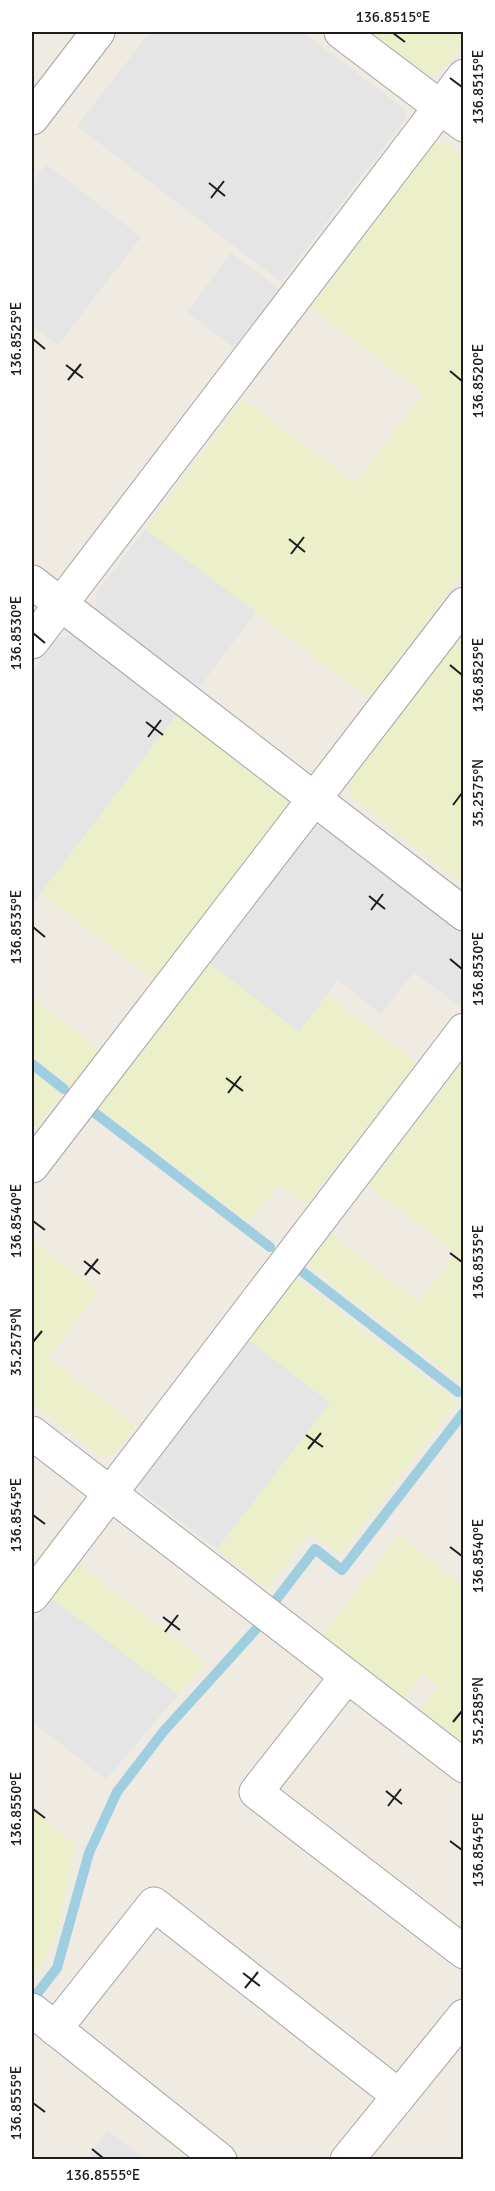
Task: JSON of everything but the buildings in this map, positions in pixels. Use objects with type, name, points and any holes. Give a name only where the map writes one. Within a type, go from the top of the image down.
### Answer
[{"type":"street","points":[[32,118],[98,32]]},
{"type":"street","points":[[341,32],[451,116]]},
{"type":"street","points":[[32,642],[451,116],[464,76]]},
{"type":"street","points":[[32,582],[464,914]]},
{"type":"street","points":[[32,1166],[464,604]]},
{"type":"street","points":[[32,1596],[464,1030]]},
{"type":"street","points":[[32,1432],[464,1766]]},
{"type":"street","points":[[347,1676],[256,1792],[464,1952]]},
{"type":"street","points":[[220,2160],[43,2019],[154,1904],[399,2096]]},
{"type":"street","points":[[347,2160],[464,2016]]},
{"type":"green space","points":[[371,32],[463,32],[463,44],[444,68],[430,77]]},
{"type":"green space","points":[[434,143],[448,144],[463,156],[463,573],[369,698],[145,529],[243,399],[356,483],[423,393],[311,308]]},
{"type":"green space","points":[[463,634],[463,884],[351,797],[349,783]]},
{"type":"green space","points":[[181,709],[289,792],[291,812],[159,984],[40,893]]},
{"type":"green space","points":[[208,962],[299,1031],[327,995],[416,1063],[306,1205],[279,1184],[249,1223],[98,1107]]},
{"type":"green space","points":[[32,998],[105,1054],[77,1091],[32,1056]]},
{"type":"green space","points":[[461,1065],[464,1066],[463,1385],[308,1265],[331,1235],[419,1302],[456,1253],[368,1186]]},
{"type":"green space","points":[[32,1071],[61,1094],[32,1133]]},
{"type":"green space","points":[[32,1240],[99,1291],[48,1358],[136,1426],[113,1455],[101,1457],[32,1403]]},
{"type":"green space","points":[[294,1277],[457,1402],[340,1555],[310,1532],[267,1588],[217,1549],[329,1403],[247,1339]]},
{"type":"green space","points":[[399,1535],[463,1585],[463,1755],[415,1717],[438,1685],[422,1674],[398,1705],[317,1642]]},
{"type":"green space","points":[[78,1564],[207,1663],[178,1695],[52,1599]]},
{"type":"green space","points":[[32,1810],[76,1845],[57,1934],[44,1960],[32,1977]]},
{"type":"shaded area","points":[[150,32],[303,32],[404,109],[406,118],[281,282],[77,126]]},
{"type":"shaded area","points":[[46,164],[141,237],[58,345],[32,325],[32,183]]},
{"type":"shaded area","points":[[231,253],[279,289],[234,348],[187,312]]},
{"type":"shaded area","points":[[145,529],[256,612],[198,689],[95,611],[96,594]]},
{"type":"shaded area","points":[[83,634],[181,709],[32,904],[32,671],[57,638]]},
{"type":"shaded area","points":[[326,824],[463,930],[463,1003],[460,1007],[414,972],[381,1014],[338,980],[299,1032],[208,962],[313,826]]},
{"type":"shaded area","points":[[247,1339],[330,1403],[217,1549],[142,1492],[140,1477]]},
{"type":"shaded area","points":[[52,1599],[178,1695],[106,1779],[32,1722],[32,1626]]},
{"type":"shaded area","points":[[108,2131],[145,2159],[86,2159]]},
{"type":"waterway","points":[[32,1064],[64,1089]]},
{"type":"waterway","points":[[95,1113],[270,1247]]},
{"type":"waterway","points":[[303,1272],[458,1392]]},
{"type":"waterway","points":[[272,1605],[315,1549],[342,1570],[464,1412]]},
{"type":"waterway","points":[[36,1995],[57,1968],[89,1853],[117,1792],[163,1732],[258,1627]]}]
